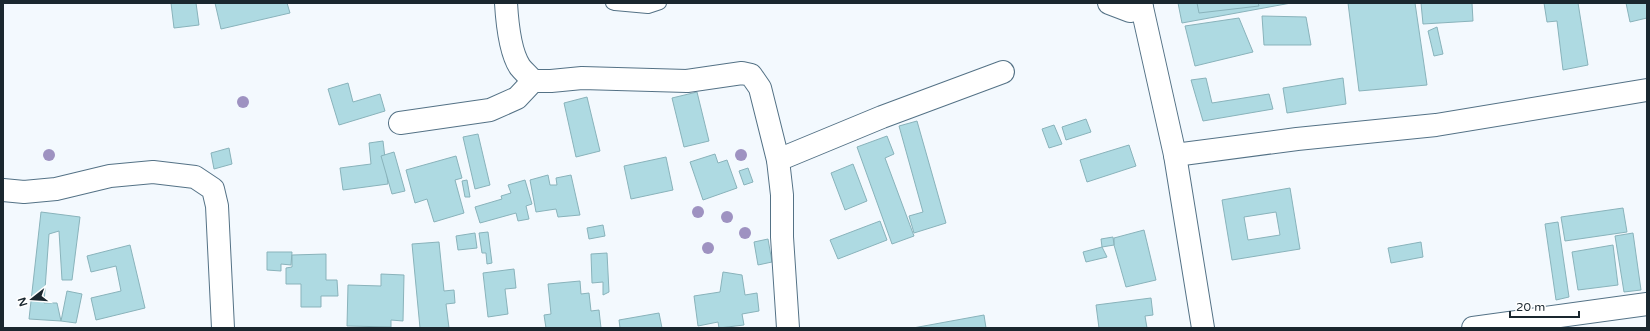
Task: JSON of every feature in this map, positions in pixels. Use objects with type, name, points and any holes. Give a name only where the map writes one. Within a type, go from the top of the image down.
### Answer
[{"type":"street","points":[[506,3],[507,20],[514,53],[519,66],[533,80],[551,81],[582,78],[687,81],[742,73],[751,75],[760,88],[778,160],[782,195],[782,237],[788,328]]},
{"type":"street","points":[[1109,3],[1130,11],[1142,6],[1175,156],[1203,328]]},
{"type":"street","points":[[778,160],[882,117],[1004,72]]},
{"type":"street","points":[[400,123],[490,110],[517,98],[533,80]]},
{"type":"street","points":[[1175,156],[1297,138],[1436,125],[1647,90]]},
{"type":"street","points":[[3,190],[24,192],[56,189],[110,176],[153,172],[195,176],[213,189],[217,206],[222,328]]},
{"type":"street","points":[[1473,328],[1647,304]]},
{"type":"lane","points":[[612,3],[648,7],[660,3]]},
{"type":"building","points":[[171,3],[196,3],[199,25],[174,28]]},
{"type":"building","points":[[215,3],[287,3],[290,13],[221,29]]},
{"type":"building","points":[[1178,3],[1291,3],[1182,23]]},
{"type":"building","points":[[1197,3],[1258,3],[1259,6],[1199,13]]},
{"type":"building","points":[[1348,3],[1415,3],[1427,85],[1359,91]]},
{"type":"building","points":[[1421,3],[1472,3],[1473,21],[1423,24]]},
{"type":"building","points":[[1544,3],[1578,3],[1588,65],[1563,70],[1557,21],[1547,22]]},
{"type":"building","points":[[1626,3],[1647,3],[1647,18],[1630,22]]},
{"type":"building","points":[[1262,16],[1306,17],[1311,45],[1264,45]]},
{"type":"building","points":[[1239,18],[1253,52],[1195,66],[1185,26]]},
{"type":"building","points":[[1437,27],[1443,54],[1434,56],[1428,31]]},
{"type":"building","points":[[1206,78],[1212,103],[1269,94],[1273,109],[1203,121],[1191,80]]},
{"type":"building","points":[[1343,78],[1346,104],[1287,113],[1283,88]]},
{"type":"building","points":[[348,83],[353,102],[380,94],[385,111],[339,125],[328,89]]},
{"type":"building","points":[[697,92],[709,141],[684,147],[672,98]]},
{"type":"building","points":[[587,97],[600,151],[576,157],[564,103]]},
{"type":"building","points":[[1086,119],[1091,132],[1066,140],[1062,127]]},
{"type":"building","points":[[917,121],[946,223],[914,233],[909,216],[923,212],[899,126]]},
{"type":"building","points":[[1054,125],[1062,144],[1049,148],[1042,129]]},
{"type":"building","points":[[478,134],[490,185],[475,189],[463,137]]},
{"type":"building","points":[[887,136],[894,154],[885,158],[914,236],[892,244],[857,147]]},
{"type":"building","points":[[383,141],[388,184],[343,190],[340,168],[371,164],[369,143]]},
{"type":"building","points":[[1129,145],[1136,166],[1087,182],[1080,160]]},
{"type":"building","points":[[229,148],[232,164],[214,169],[211,153]]},
{"type":"building","points":[[394,152],[405,191],[392,194],[381,156]]},
{"type":"building","points":[[715,154],[718,163],[727,160],[737,188],[703,200],[690,162]]},
{"type":"building","points":[[456,156],[462,178],[455,180],[464,213],[434,222],[427,199],[415,203],[406,170]]},
{"type":"building","points":[[666,157],[673,190],[631,199],[624,166]]},
{"type":"building","points":[[853,164],[867,201],[845,210],[831,173]]},
{"type":"building","points":[[748,168],[753,182],[744,185],[739,171]]},
{"type":"building","points":[[548,175],[550,185],[557,185],[556,178],[571,175],[580,215],[558,217],[556,209],[536,212],[530,180]]},
{"type":"building","points":[[467,180],[470,197],[465,197],[462,181]]},
{"type":"building","points":[[525,180],[532,204],[526,206],[529,219],[518,221],[516,213],[480,223],[475,207],[502,199],[501,196],[511,193],[508,185]]},
{"type":"building","points":[[1290,188],[1300,249],[1232,260],[1222,200]],"holes":[[[1276,212],[1280,235],[1248,240],[1244,217]]]},
{"type":"building","points":[[1623,208],[1627,232],[1565,241],[1561,217]]},
{"type":"building","points":[[41,212],[80,217],[72,280],[62,280],[59,231],[49,234],[44,303],[57,303],[61,321],[29,319]]},
{"type":"building","points":[[880,221],[887,240],[838,259],[830,240]]},
{"type":"building","points":[[1558,222],[1569,297],[1556,300],[1545,224]]},
{"type":"building","points":[[603,225],[605,236],[589,239],[587,228]]},
{"type":"building","points":[[1144,230],[1156,280],[1126,287],[1114,245],[1114,238]]},
{"type":"building","points":[[488,232],[492,263],[487,264],[486,253],[482,253],[479,233]]},
{"type":"building","points":[[475,233],[477,248],[458,250],[456,236]]},
{"type":"building","points":[[1633,233],[1641,290],[1624,292],[1615,236]]},
{"type":"building","points":[[1113,237],[1114,245],[1102,247],[1101,239]]},
{"type":"building","points":[[768,239],[772,262],[758,265],[754,242]]},
{"type":"building","points":[[439,242],[444,291],[454,290],[455,303],[446,304],[449,328],[420,328],[412,244]]},
{"type":"building","points":[[1421,242],[1423,257],[1391,263],[1388,248]]},
{"type":"building","points":[[130,245],[145,308],[96,320],[91,298],[121,291],[116,266],[91,272],[87,256]]},
{"type":"building","points":[[1613,245],[1618,285],[1578,290],[1572,252]]},
{"type":"building","points":[[1102,247],[1107,257],[1086,262],[1083,252]]},
{"type":"building","points":[[267,252],[292,252],[291,265],[281,264],[281,271],[267,270]]},
{"type":"building","points":[[607,253],[609,292],[603,295],[603,282],[592,283],[591,254]]},
{"type":"building","points":[[326,254],[326,280],[337,280],[338,296],[321,296],[321,307],[301,307],[301,284],[286,284],[286,268],[292,267],[292,255]]},
{"type":"building","points":[[514,269],[516,288],[505,289],[508,314],[488,317],[483,273]]},
{"type":"building","points":[[723,272],[742,275],[745,295],[757,293],[759,311],[742,314],[744,325],[719,328],[718,322],[698,326],[694,296],[720,292]]},
{"type":"building","points":[[381,274],[404,275],[403,321],[391,320],[391,327],[347,326],[348,285],[381,286]]},
{"type":"building","points":[[580,281],[581,294],[589,293],[591,311],[599,310],[601,328],[546,328],[544,315],[551,314],[548,284]]},
{"type":"building","points":[[67,291],[82,294],[76,323],[61,321]]},
{"type":"building","points":[[1151,298],[1153,315],[1145,316],[1147,328],[1099,328],[1096,305]]},
{"type":"building","points":[[659,313],[662,328],[620,328],[619,320]]},
{"type":"building","points":[[984,315],[986,328],[913,328]]}]
